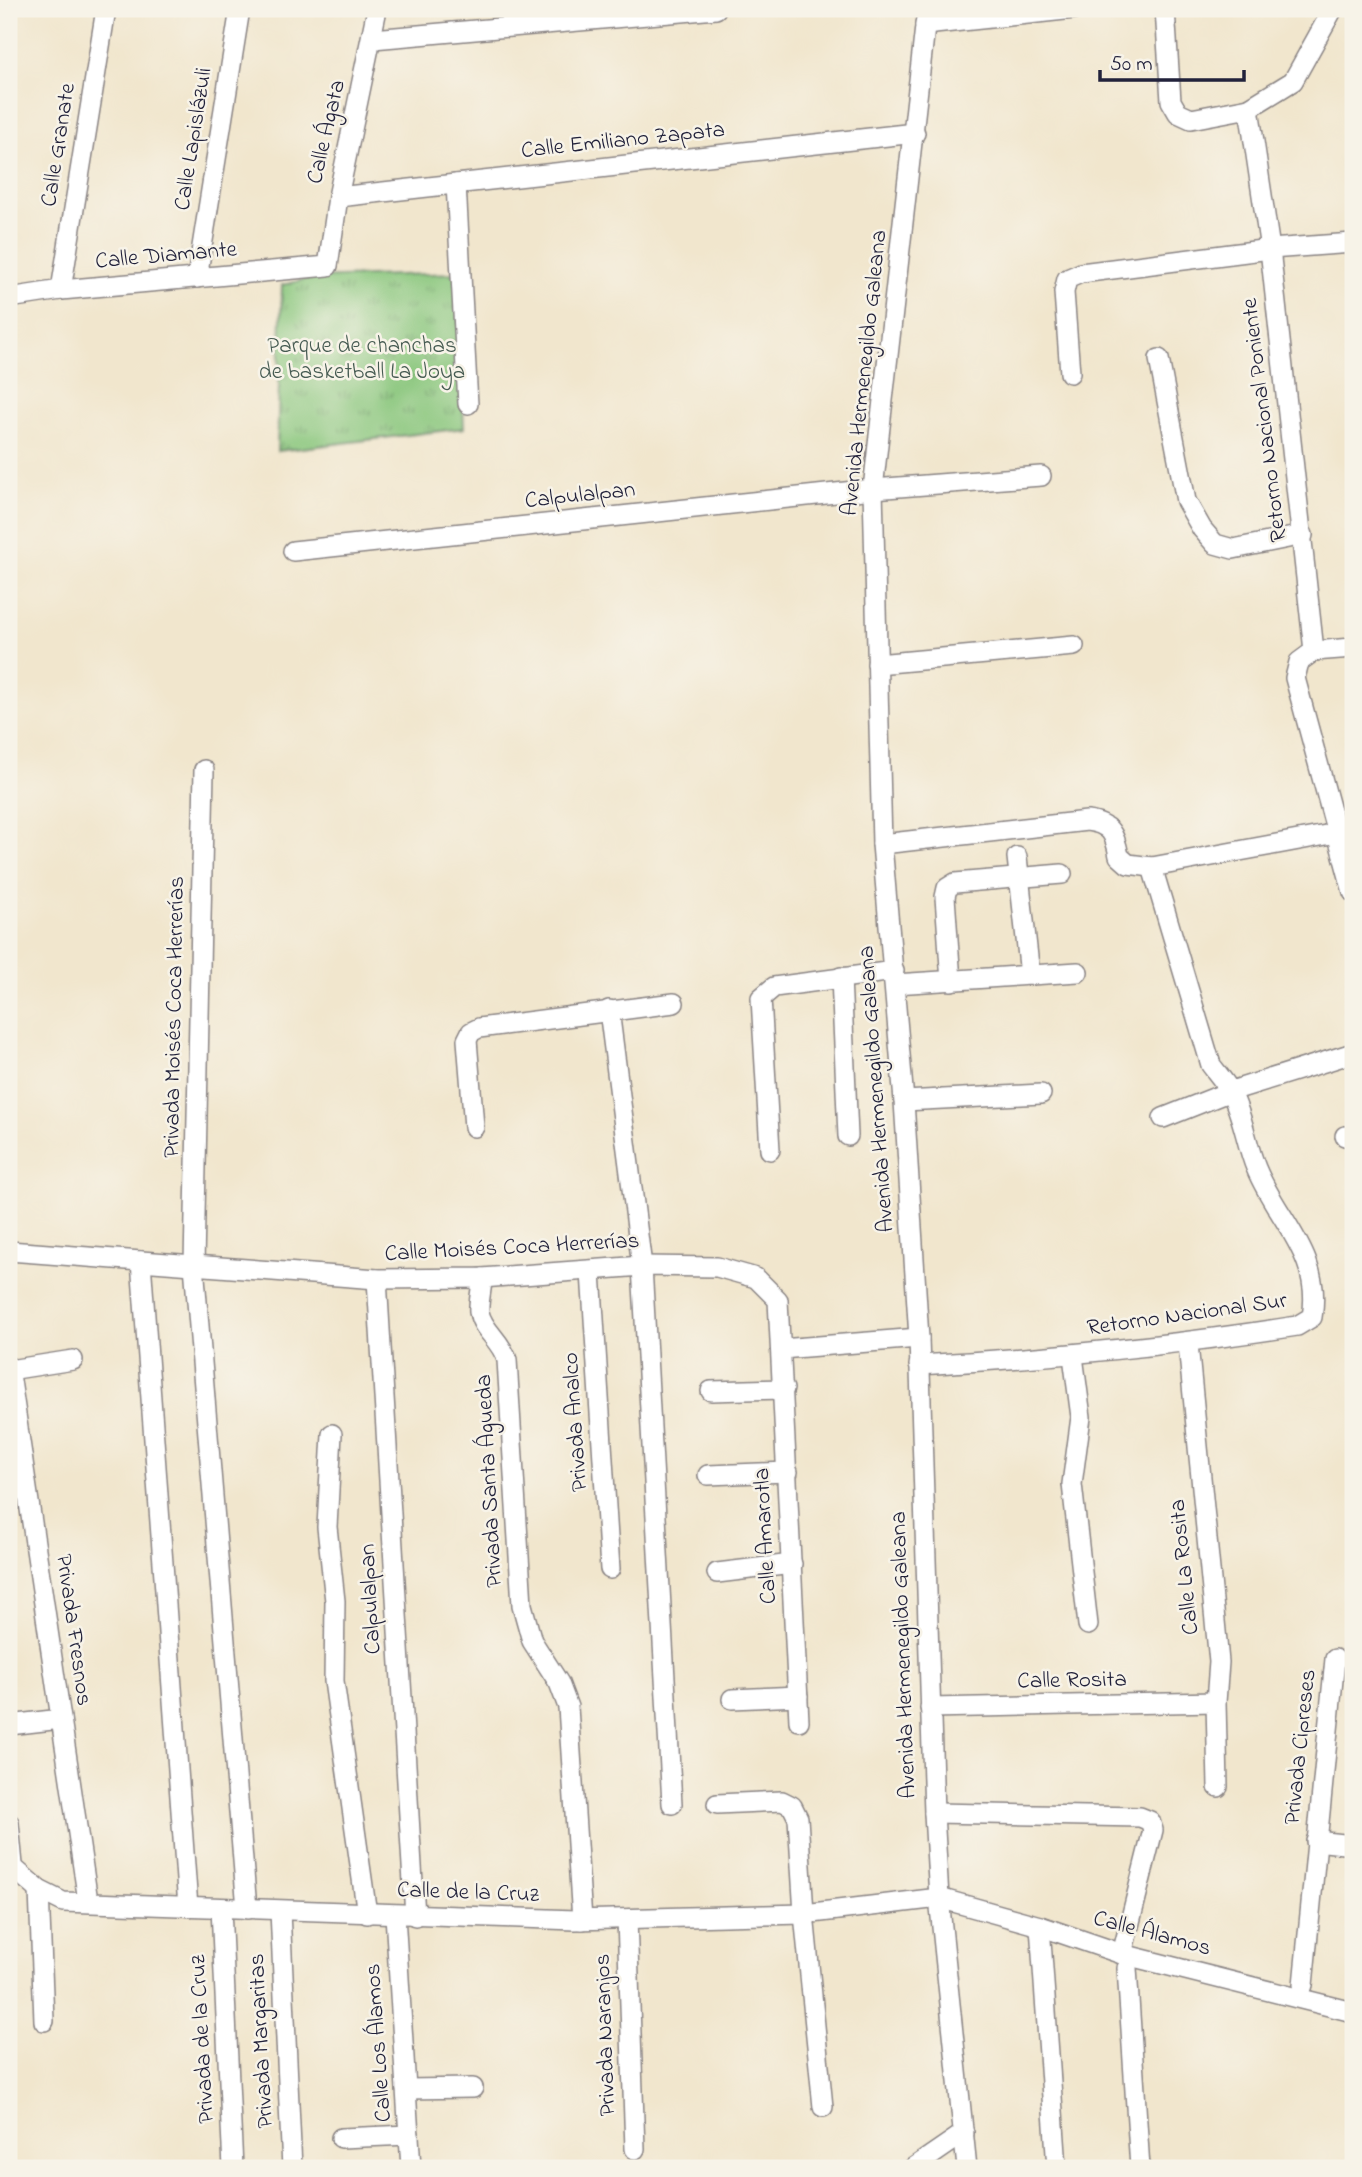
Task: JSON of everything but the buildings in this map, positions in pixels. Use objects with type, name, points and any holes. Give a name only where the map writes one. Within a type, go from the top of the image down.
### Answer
[{"type":"street","name":"Calle Granate","points":[[61,290],[106,9]]},
{"type":"street","name":"Calle Lapislázuli","points":[[197,278],[240,9]]},
{"type":"street","name":"Calle Ágata","points":[[328,266],[338,197],[373,39],[377,9]]},
{"type":"street","points":[[373,39],[716,9]]},
{"type":"street","points":[[926,17],[1074,9]]},
{"type":"street","points":[[1165,9],[1171,101],[1178,113],[1191,119],[1249,108],[1293,81],[1333,9]]},
{"type":"street","name":"Avenida Hermenegildo Galeana","points":[[926,17],[873,489],[882,844],[895,977],[919,1338],[934,1813],[939,1898],[967,2168]]},
{"type":"street","name":"Retorno Nacional Poniente","points":[[1249,108],[1270,250],[1314,651]]},
{"type":"street","name":"Calle Emiliano Zapata","points":[[338,197],[915,133]]},
{"type":"street","points":[[456,184],[468,404]]},
{"type":"street","points":[[1070,373],[1064,292],[1068,279],[1081,273],[1270,250],[1353,243]]},
{"type":"street","name":"Calle Diamante","points":[[9,298],[61,290],[328,266]]},
{"type":"street","points":[[1159,359],[1185,501],[1202,529],[1215,544],[1233,549],[1303,535]]},
{"type":"street","name":"Calpulalpan","points":[[293,551],[873,489],[1041,476]]},
{"type":"street","points":[[877,664],[1074,646]]},
{"type":"street","points":[[1353,648],[1314,651],[1299,662],[1295,678],[1353,892]]},
{"type":"street","name":"Privada Moisés Coca Herrerías","points":[[204,771],[194,1265],[247,1909]]},
{"type":"street","points":[[882,844],[1087,821],[1104,823],[1115,835],[1119,856],[1128,864],[1152,867],[1338,833]]},
{"type":"street","points":[[951,981],[945,897],[947,888],[955,883],[1018,867],[1062,874]]},
{"type":"street","points":[[1018,867],[1030,975]]},
{"type":"street","name":"Retorno Nacional Sur","points":[[919,1365],[1073,1356],[1188,1344],[1297,1326],[1312,1317],[1316,1298],[1304,1253],[1296,1233],[1256,1170],[1231,1091],[1211,1065],[1152,867]]},
{"type":"street","points":[[770,1150],[761,998],[774,987],[841,977],[951,981],[1078,972]]},
{"type":"street","points":[[841,977],[848,1136]]},
{"type":"street","points":[[474,1127],[467,1040],[471,1032],[479,1028],[674,1003]]},
{"type":"street","points":[[609,1010],[642,1266],[672,1804]]},
{"type":"street","points":[[1163,1118],[1231,1091],[1353,1053]]},
{"type":"street","points":[[904,1101],[1041,1094]]},
{"type":"street","name":"Calle Moisés Coca Herrerías","points":[[9,1251],[377,1279],[482,1278],[591,1272],[642,1266],[717,1268],[756,1278],[778,1300],[781,1349]]},
{"type":"street","points":[[141,1261],[188,1907]]},
{"type":"street","name":"Privada Analco","points":[[591,1272],[610,1569]]},
{"type":"street","name":"Privada Santa Águeda","points":[[482,1278],[479,1313],[487,1331],[502,1345],[507,1360],[522,1605],[532,1641],[559,1683],[568,1707],[582,1920]]},
{"type":"street","name":"Calpulalpan","points":[[377,1279],[405,1916]]},
{"type":"street","points":[[781,1349],[919,1338]]},
{"type":"street","name":"Calle La Rosita","points":[[1188,1344],[1219,1662],[1216,1702],[1218,1787]]},
{"type":"street","name":"Calle Amarotla","points":[[781,1349],[799,1721]]},
{"type":"street","points":[[1073,1356],[1081,1417],[1072,1484],[1088,1625]]},
{"type":"street","points":[[9,1369],[73,1360]]},
{"type":"street","name":"Privada Fresnos","points":[[9,1369],[88,1901]]},
{"type":"street","points":[[711,1391],[784,1389]]},
{"type":"street","points":[[332,1434],[327,1527],[335,1601],[334,1681],[367,1914]]},
{"type":"street","points":[[708,1475],[788,1472]]},
{"type":"street","points":[[717,1573],[792,1564]]},
{"type":"street","name":"Privada Cipreses","points":[[1303,1985],[1335,1658]]},
{"type":"street","points":[[732,1699],[798,1696]]},
{"type":"street","name":"Calle Rosita","points":[[930,1708],[1216,1702]]},
{"type":"street","points":[[9,1725],[61,1719]]},
{"type":"street","points":[[717,1804],[782,1801],[792,1806],[798,1818],[804,1914],[823,2107]]},
{"type":"street","points":[[934,1813],[1140,1817],[1150,1821],[1153,1830],[1125,1961],[1140,2168]]},
{"type":"street","points":[[9,1823],[11,1864]]},
{"type":"street","points":[[1316,1841],[1353,1845]]},
{"type":"street","name":"Calle de la Cruz","points":[[11,1864],[39,1890],[63,1902],[405,1916],[582,1920],[804,1914],[939,1898]]},
{"type":"street","points":[[39,1890],[44,2021]]},
{"type":"street","name":"Calle Álamos","points":[[939,1898],[1040,1926],[1125,1961],[1353,2012]]},
{"type":"street","name":"Privada de la Cruz","points":[[221,1908],[233,2168]]},
{"type":"street","name":"Privada Margaritas","points":[[280,1911],[292,2168]]},
{"type":"street","name":"Calle Los Álamos","points":[[405,1916],[406,2089],[411,2168]]},
{"type":"street","name":"Privada Naranjos","points":[[627,1919],[635,2149]]},
{"type":"street","points":[[1040,1926],[1057,2168]]},
{"type":"street","points":[[406,2089],[473,2088]]},
{"type":"street","points":[[914,2168],[964,2133]]},
{"type":"street","points":[[341,2138],[409,2135]]},
{"type":"green space","name":"Parque de chanchas de basketball La Joya","points":[[457,273],[464,428],[277,451],[282,285],[311,278]]}]
